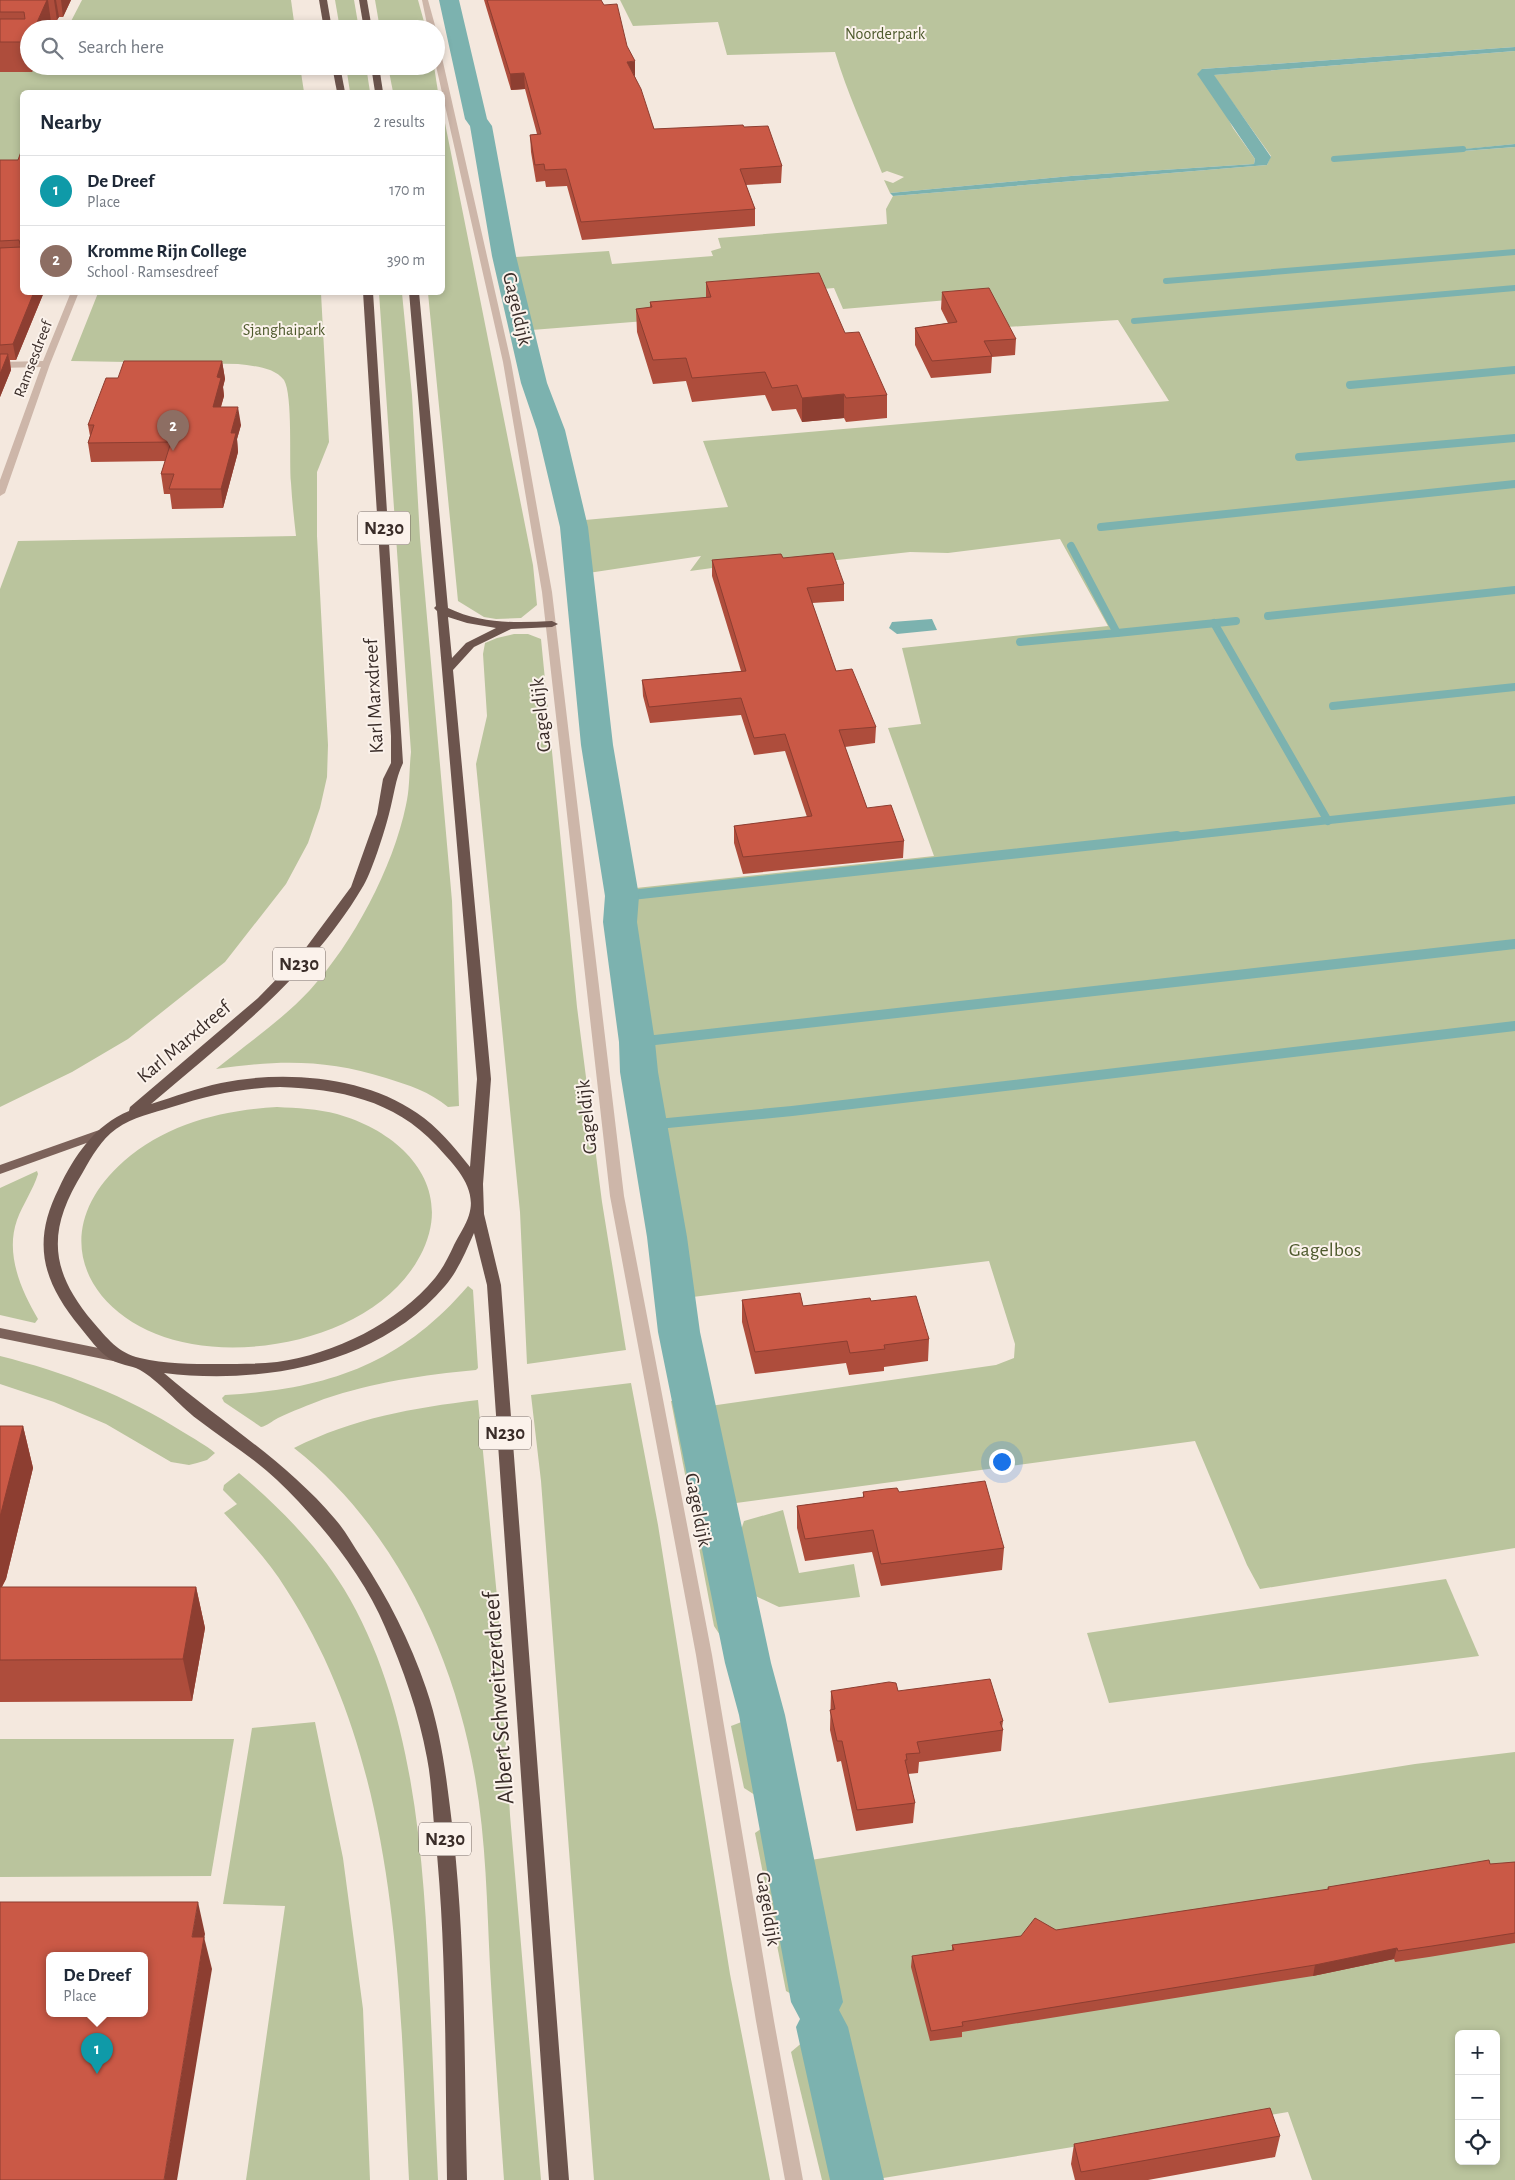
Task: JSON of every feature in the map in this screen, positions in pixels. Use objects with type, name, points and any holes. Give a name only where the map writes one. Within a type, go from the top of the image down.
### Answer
[{"type":"highway","points":[[323,0],[326,20]]},
{"type":"highway","points":[[363,0],[366,20]]},
{"type":"highway","points":[[338,75],[342,90]]},
{"type":"highway","points":[[376,75],[379,90]]},
{"type":"highway","name":"Karl Marxdreef","points":[[129,1115],[263,1001],[307,956],[357,887],[384,814],[389,779],[397,763],[397,736],[368,295]]},
{"type":"highway","name":"N230","points":[[414,295],[440,608],[454,740],[484,1079],[476,1184],[477,1214],[442,1278],[428,1294],[370,1335],[319,1358],[271,1369],[217,1370],[145,1366],[118,1357],[68,1304],[51,1265],[49,1232],[57,1204],[69,1180],[102,1133],[129,1115],[236,1085],[278,1082],[314,1083],[362,1093],[403,1110],[437,1137],[476,1184]]},
{"type":"highway","points":[[440,608],[457,618],[506,628],[552,624]]},
{"type":"highway","points":[[446,671],[470,645],[506,628]]},
{"type":"highway","name":"Albert Schweitzerdreef","points":[[477,1214],[494,1286],[559,2180]]},
{"type":"highway","name":"N230","points":[[145,1366],[203,1415],[250,1448],[282,1475],[330,1524],[366,1578],[391,1621],[418,1689],[436,1759],[451,1898],[457,2180]]},
{"type":"main road","points":[[0,1170],[102,1133]]},
{"type":"main road","points":[[0,1333],[118,1357]]},
{"type":"street","points":[[425,0],[430,20]]},
{"type":"street","name":"Gageldijk","points":[[442,75],[507,362],[552,624],[617,1196],[704,1655],[765,2021],[794,2180]]},
{"type":"street","name":"Ramsesdreef","points":[[0,493],[46,364],[74,295]]},
{"type":"street","points":[[0,365],[46,364]]},
{"type":"green space","points":[[82,0],[291,0],[294,20],[72,20]]},
{"type":"green space","points":[[335,0],[354,0],[357,20],[338,20]]},
{"type":"green space","points":[[375,0],[418,0],[424,20],[378,20]]},
{"type":"green space","name":"Noorderpark","points":[[620,0],[1515,0],[1515,47],[1202,69],[1233,128],[1255,159],[1254,164],[1071,176],[890,193],[884,180],[893,183],[904,177],[887,171],[882,173],[851,98],[835,52],[727,55],[718,22],[633,26]]},
{"type":"green space","name":"Gagelbos","points":[[1515,51],[1515,144],[1387,157],[1515,147],[1515,1548],[1260,1589],[1247,1565],[1195,1441],[714,1506],[696,1408],[996,1365],[1014,1358],[1015,1344],[989,1261],[668,1300],[634,1127],[608,891],[934,856],[888,728],[921,724],[902,648],[1108,626],[1060,539],[948,553],[910,552],[792,565],[757,562],[690,571],[701,556],[575,575],[563,522],[728,507],[703,441],[1169,401],[1118,320],[1006,327],[983,297],[843,309],[834,288],[693,300],[696,317],[519,331],[502,258],[609,251],[612,264],[713,256],[711,251],[721,248],[718,238],[887,224],[886,209],[893,196],[1267,165],[1271,156],[1213,75]]},
{"type":"green space","points":[[0,72],[20,72],[20,75],[301,75],[304,90],[20,90],[20,160],[0,160]]},
{"type":"green space","points":[[347,75],[367,75],[370,90],[350,90]]},
{"type":"green space","points":[[390,75],[435,75],[438,90],[393,90]]},
{"type":"green space","points":[[445,123],[533,565],[537,605],[521,618],[496,619],[484,617],[458,601],[428,295],[445,295]]},
{"type":"green space","name":"Sjanghaipark","points":[[97,295],[321,295],[329,442],[317,472],[317,536],[328,745],[327,777],[320,808],[308,843],[286,884],[225,962],[128,1039],[72,1072],[0,1107],[0,589],[18,541],[296,536],[292,503],[289,399],[284,380],[275,372],[238,364],[71,361]]},
{"type":"green space","points":[[379,295],[402,295],[412,395],[420,538],[452,901],[459,1106],[448,1107],[427,1093],[411,1086],[343,1067],[322,1064],[281,1063],[216,1069],[276,1022],[310,990],[326,971],[356,927],[381,879],[400,829],[409,786],[411,752]]},
{"type":"green space","points":[[514,634],[528,634],[541,639],[577,1007],[602,1202],[626,1350],[527,1364],[520,1212],[476,764],[487,716],[483,654],[485,643]]},
{"type":"green space","points":[[277,1107],[322,1111],[361,1122],[383,1134],[402,1149],[417,1166],[427,1185],[432,1207],[430,1231],[420,1256],[402,1282],[379,1303],[351,1320],[320,1333],[288,1342],[255,1347],[222,1347],[192,1344],[157,1334],[128,1319],[104,1299],[89,1275],[82,1248],[84,1219],[98,1190],[124,1161],[140,1148],[176,1128],[215,1116]]},
{"type":"green space","points":[[37,1171],[36,1180],[17,1220],[13,1246],[14,1259],[21,1284],[38,1319],[35,1323],[0,1315],[0,1188]]},
{"type":"green space","points":[[468,1286],[473,1290],[478,1368],[476,1370],[418,1377],[362,1388],[324,1399],[261,1427],[224,1402],[222,1398],[225,1395],[296,1387],[329,1379],[359,1368],[388,1354],[416,1336]]},
{"type":"green space","points":[[0,1356],[48,1370],[117,1396],[162,1419],[215,1453],[207,1460],[189,1465],[171,1462],[106,1424],[54,1402],[0,1384]]},
{"type":"green space","points":[[631,1383],[658,1525],[730,1974],[770,2180],[594,2180],[541,1481],[531,1395]]},
{"type":"green space","points":[[478,1400],[498,1607],[510,1815],[541,2180],[504,2180],[482,1824],[475,1777],[452,1685],[435,1639],[414,1596],[390,1554],[362,1515],[330,1479],[294,1448],[339,1429],[384,1416]]},
{"type":"green space","points":[[687,1400],[737,1638],[722,1638],[714,1626],[671,1401]]},
{"type":"green space","points":[[239,1473],[296,1527],[322,1557],[344,1589],[368,1635],[387,1684],[401,1736],[412,1789],[419,1842],[428,1948],[438,2180],[409,2180],[395,1951],[386,1875],[372,1800],[351,1727],[323,1656],[286,1589],[265,1559],[224,1513],[237,1504],[223,1490],[224,1485]]},
{"type":"green space","points":[[783,1510],[799,1573],[854,1564],[860,1597],[779,1607],[749,1593],[737,1542],[744,1521]]},
{"type":"green space","points":[[1446,1579],[1479,1656],[1109,1703],[1087,1633]]},
{"type":"green space","points":[[752,1718],[766,1796],[758,1797],[744,1788],[731,1726]]},
{"type":"green space","points":[[315,1722],[343,1858],[363,2009],[370,2180],[246,2180],[285,1906],[223,1904],[252,1728]]},
{"type":"green space","points":[[0,1739],[234,1739],[211,1876],[0,1877]]},
{"type":"green space","points":[[1515,1752],[1515,2180],[1312,2180],[1288,2112],[871,2180],[855,2180],[792,1863],[1415,1764]]},
{"type":"green space","points":[[772,1821],[802,1984],[793,1995],[786,1991],[755,1833]]},
{"type":"green space","points":[[811,2035],[846,2180],[822,2180],[791,2052]]},
{"type":"water","points":[[1515,47],[1515,51],[1214,75],[1271,157],[1267,165],[893,196],[890,193],[1071,176],[1254,164],[1255,159],[1197,74],[1202,69]]},
{"type":"water","points":[[1515,144],[1515,147],[1360,159]]},
{"type":"water","points":[[932,619],[937,630],[897,634],[889,628],[892,622]]},
{"type":"building","points":[[0,0],[47,0],[38,20],[20,20],[20,42],[0,42],[0,19],[25,19],[24,12],[0,12]]},
{"type":"building","points":[[487,0],[601,0],[604,5],[617,4],[627,46],[635,61],[627,62],[641,89],[654,129],[743,125],[744,127],[768,126],[782,166],[740,169],[755,209],[581,222],[566,169],[545,170],[544,164],[535,165],[530,135],[541,134],[524,73],[510,74]]},
{"type":"building","points":[[20,154],[20,244],[19,240],[0,241],[0,160],[18,160]]},
{"type":"building","points":[[20,247],[20,295],[33,295],[13,344],[0,345],[0,248]]},
{"type":"building","points":[[819,273],[845,333],[859,332],[887,395],[846,398],[844,394],[802,398],[797,385],[772,388],[765,372],[692,378],[686,358],[653,360],[636,309],[652,307],[650,302],[711,297],[706,282]]},
{"type":"building","points":[[989,288],[1016,339],[984,341],[992,356],[932,361],[915,328],[957,322],[942,292]]},
{"type":"building","points":[[0,354],[8,354],[0,374]]},
{"type":"building","points":[[124,361],[222,361],[217,377],[221,378],[213,407],[238,407],[231,433],[236,433],[221,489],[169,489],[174,474],[161,474],[171,442],[88,443],[94,425],[88,425],[106,378],[118,378]]},
{"type":"building","points":[[833,553],[844,584],[807,588],[836,671],[852,669],[876,727],[839,730],[867,808],[891,805],[904,841],[743,857],[734,826],[812,816],[785,734],[754,738],[741,698],[649,707],[642,680],[746,671],[712,560],[781,554],[783,558]]},
{"type":"building","points":[[800,1293],[803,1306],[870,1298],[871,1301],[916,1296],[929,1339],[884,1345],[885,1349],[850,1353],[847,1341],[755,1352],[742,1300]]},
{"type":"building","points":[[0,1426],[23,1426],[0,1517]]},
{"type":"building","points":[[985,1481],[1004,1548],[881,1564],[873,1530],[805,1539],[797,1506],[864,1497],[863,1492],[897,1488],[899,1492]]},
{"type":"building","points":[[0,1587],[196,1587],[183,1659],[0,1660]]},
{"type":"building","points":[[990,1679],[1003,1721],[1000,1722],[1003,1730],[917,1742],[920,1753],[906,1754],[907,1760],[905,1760],[915,1803],[857,1810],[842,1741],[837,1741],[830,1710],[835,1709],[831,1691],[889,1682],[896,1683],[898,1691]]},
{"type":"building","points":[[1489,1860],[1490,1864],[1515,1862],[1515,1933],[1398,1951],[1397,1948],[1315,1965],[962,2022],[963,2026],[931,2031],[912,1956],[954,1950],[952,1945],[1021,1936],[1035,1918],[1056,1930],[1329,1889],[1328,1887]]},
{"type":"building","points":[[0,1902],[198,1902],[192,1937],[204,1937],[164,2180],[0,2180]]},
{"type":"building","points":[[1270,2108],[1280,2136],[1081,2172],[1074,2144]]},
{"type":"waterway","points":[[449,0],[476,119],[481,126],[504,256],[534,383],[551,430],[574,527],[597,745],[622,896],[620,922],[637,1042],[639,1072],[667,1237],[679,1332],[748,1663],[762,1715],[817,2002]]},
{"type":"waterway","points":[[1334,159],[1463,149]]},
{"type":"waterway","points":[[1166,281],[1515,252]]},
{"type":"waterway","points":[[1134,321],[1515,288]]},
{"type":"waterway","points":[[1350,385],[1515,370]]},
{"type":"waterway","points":[[1299,457],[1515,438]]},
{"type":"waterway","points":[[1101,527],[1515,484]]},
{"type":"waterway","points":[[1071,546],[1117,633]]},
{"type":"waterway","points":[[1268,616],[1515,590]]},
{"type":"waterway","points":[[1214,623],[1236,621]]},
{"type":"waterway","points":[[1117,633],[1214,623]]},
{"type":"waterway","points":[[1214,623],[1328,820]]},
{"type":"waterway","points":[[1020,642],[1117,633]]},
{"type":"waterway","points":[[1333,706],[1515,687]]},
{"type":"waterway","points":[[1328,820],[1515,800]]},
{"type":"waterway","points":[[1165,838],[1328,820]]},
{"type":"waterway","points":[[622,896],[1177,836]]},
{"type":"waterway","points":[[637,1042],[1515,944]]},
{"type":"waterway","points":[[647,1125],[792,1111],[1515,1026]]},
{"type":"waterway","points":[[822,2027],[857,2180]]},
{"type":"place","name":"Kromme Rijn College","points":[[173,451]]},
{"type":"place","name":"De Dreef","points":[[97,2074]]}]
